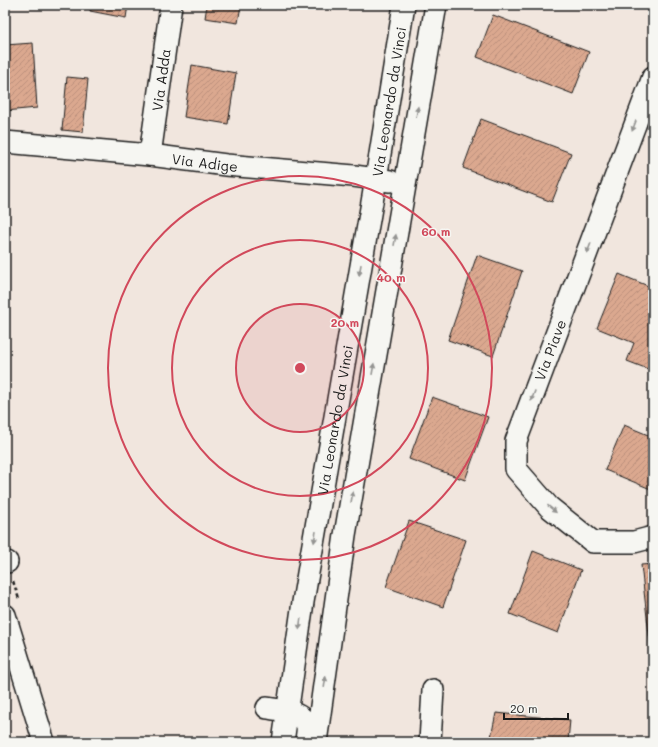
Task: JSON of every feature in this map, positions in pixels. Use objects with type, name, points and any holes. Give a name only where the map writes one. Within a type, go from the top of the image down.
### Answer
[{"type":"street","name":"Via Adda","points":[[150,155],[172,5]]},
{"type":"street","name":"Via Leonardo da Vinci","points":[[283,742],[303,602],[376,179],[404,5]]},
{"type":"street","name":"Via Leonardo da Vinci","points":[[316,742],[345,535],[436,5]]},
{"type":"street","name":"Via Piave","points":[[653,77],[516,441],[516,469],[549,507],[593,542],[634,542],[653,537]]},
{"type":"street","name":"Via Adige","points":[[5,142],[150,155],[226,165],[354,176],[405,183]]},
{"type":"street","points":[[5,615],[44,742]]},
{"type":"street","points":[[430,742],[433,690]]},
{"type":"street","points":[[267,708],[299,716],[305,722],[307,728],[306,742]]},
{"type":"building","points":[[91,5],[128,5],[126,18],[90,11]]},
{"type":"building","points":[[207,5],[241,5],[238,23],[205,18]]},
{"type":"building","points":[[493,15],[589,52],[573,94],[477,57]]},
{"type":"building","points":[[33,43],[37,108],[5,111],[5,45]]},
{"type":"building","points":[[192,65],[236,73],[228,124],[184,117]]},
{"type":"building","points":[[67,77],[88,79],[83,132],[62,130]]},
{"type":"building","points":[[481,119],[571,153],[552,202],[463,168]]},
{"type":"building","points":[[477,255],[522,271],[493,356],[448,340]]},
{"type":"building","points":[[619,274],[653,288],[653,371],[627,361],[634,343],[597,328]]},
{"type":"building","points":[[432,397],[488,417],[465,480],[409,459]]},
{"type":"building","points":[[624,425],[653,437],[653,490],[605,470]]},
{"type":"building","points":[[409,521],[466,540],[443,607],[386,587]]},
{"type":"building","points":[[533,551],[581,570],[558,633],[510,614]]},
{"type":"building","points":[[653,564],[653,661],[652,661],[641,565]]},
{"type":"building","points":[[496,713],[570,720],[568,741],[579,742],[490,742]]}]
